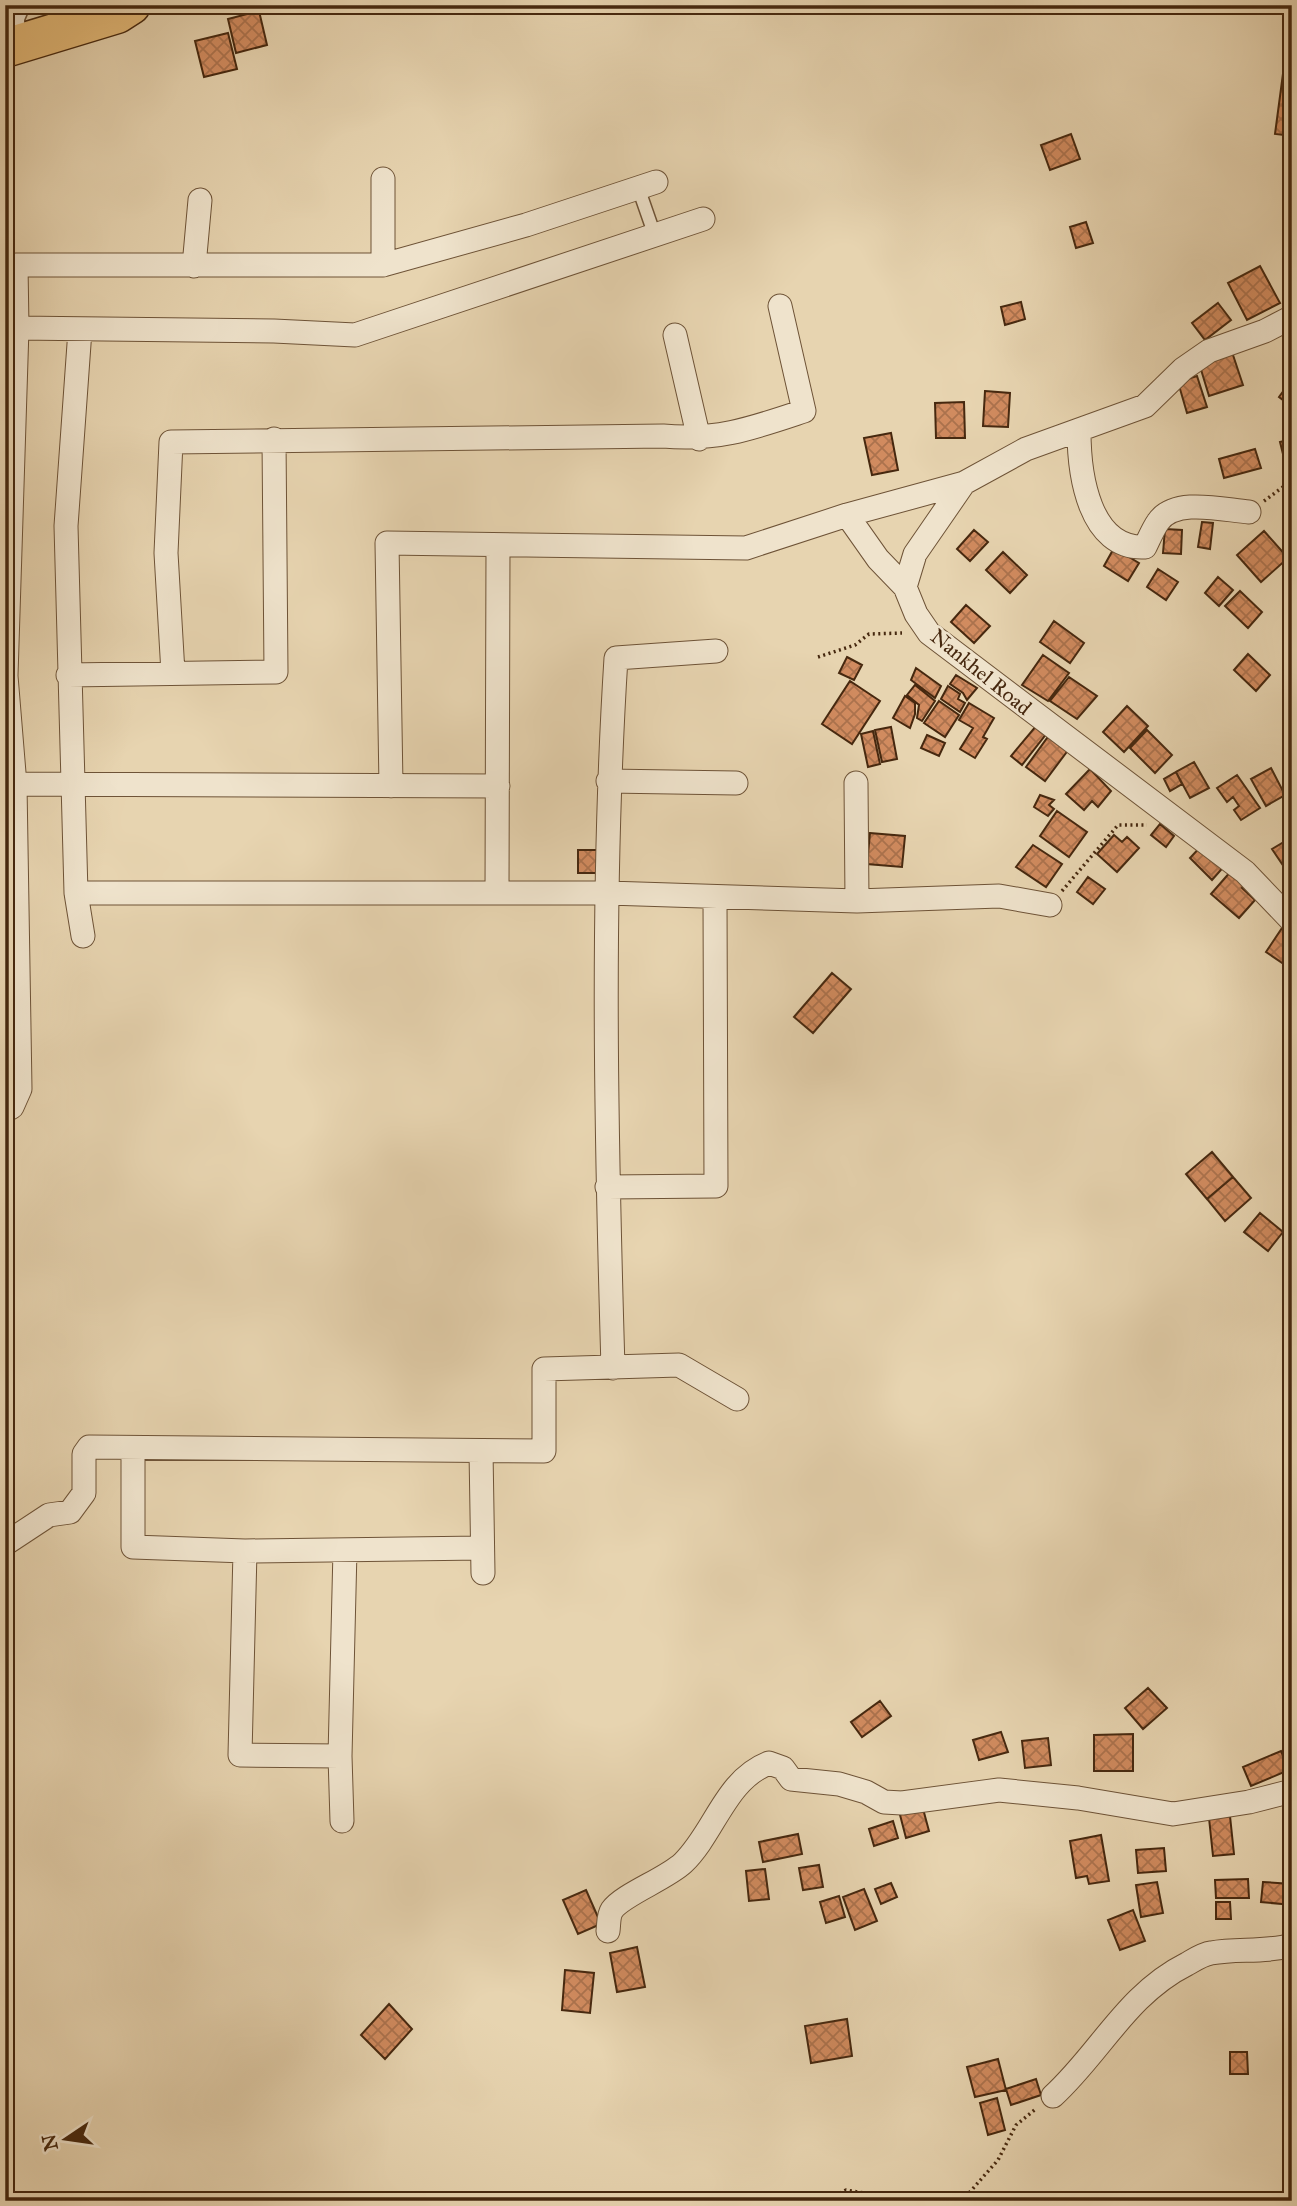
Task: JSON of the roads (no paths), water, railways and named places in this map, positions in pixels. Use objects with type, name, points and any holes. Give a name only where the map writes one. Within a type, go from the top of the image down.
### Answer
[{"type":"highway","points":[[12,46],[117,14],[131,5]]},
{"type":"street","points":[[383,179],[383,265]]},
{"type":"street","points":[[5,1111],[12,1107],[20,1089],[12,1045],[10,784],[6,677],[17,328],[16,265],[383,265],[526,225],[647,186]]},
{"type":"street","points":[[194,266],[200,200]]},
{"type":"street","points":[[17,328],[274,331],[355,335],[704,219]]},
{"type":"street","points":[[173,673],[166,553],[171,442],[663,436],[699,439],[740,433],[804,411],[780,306]]},
{"type":"street","points":[[391,786],[387,543],[498,547],[746,548],[847,515],[964,483],[1026,449],[1145,406],[1183,369],[1209,351],[1265,331],[1292,317]]},
{"type":"street","points":[[80,330],[66,526],[76,893],[83,936]]},
{"type":"street","points":[[675,335],[699,439]]},
{"type":"street","points":[[1079,431],[1079,454],[1090,505],[1106,534],[1131,547],[1145,547],[1158,520],[1172,510],[1197,508],[1248,512]]},
{"type":"street","points":[[68,675],[275,672],[274,439]]},
{"type":"street","points":[[905,587],[915,554],[964,483]]},
{"type":"street","name":"Nankhel Road","points":[[847,515],[878,559],[905,587],[916,614],[929,633],[1245,872],[1292,921]]},
{"type":"street","points":[[496,893],[498,547]]},
{"type":"street","points":[[613,1368],[607,1187],[608,781],[616,658],[716,651]]},
{"type":"street","points":[[608,781],[736,783]]},
{"type":"street","points":[[856,783],[857,901]]},
{"type":"street","points":[[10,784],[498,786]]},
{"type":"street","points":[[76,893],[608,893],[857,901],[999,896],[1050,905]]},
{"type":"street","points":[[607,1187],[716,1186],[715,898]]},
{"type":"street","points":[[5,1544],[49,1515],[70,1512],[84,1493],[84,1454],[89,1447],[544,1451],[544,1369],[679,1365],[737,1399]]},
{"type":"street","points":[[133,1448],[133,1547],[245,1551],[481,1548]]},
{"type":"street","points":[[481,1451],[483,1573]]},
{"type":"street","points":[[342,1821],[340,1756],[345,1550]]},
{"type":"street","points":[[245,1551],[240,1755],[340,1756]]},
{"type":"street","points":[[608,1931],[610,1912],[618,1903],[670,1874],[683,1862],[696,1849],[737,1785],[758,1767],[769,1763],[778,1764],[790,1779],[839,1784],[866,1792],[884,1802],[936,1800],[999,1790],[1078,1797],[1173,1814],[1249,1802],[1292,1791]]},
{"type":"street","points":[[1053,2096],[1078,2073],[1124,2011],[1177,1969],[1210,1953],[1253,1953],[1292,1945]]},
{"type":"lane","points":[[12,46],[24,5]]},
{"type":"lane","points":[[647,186],[655,236]]}]
